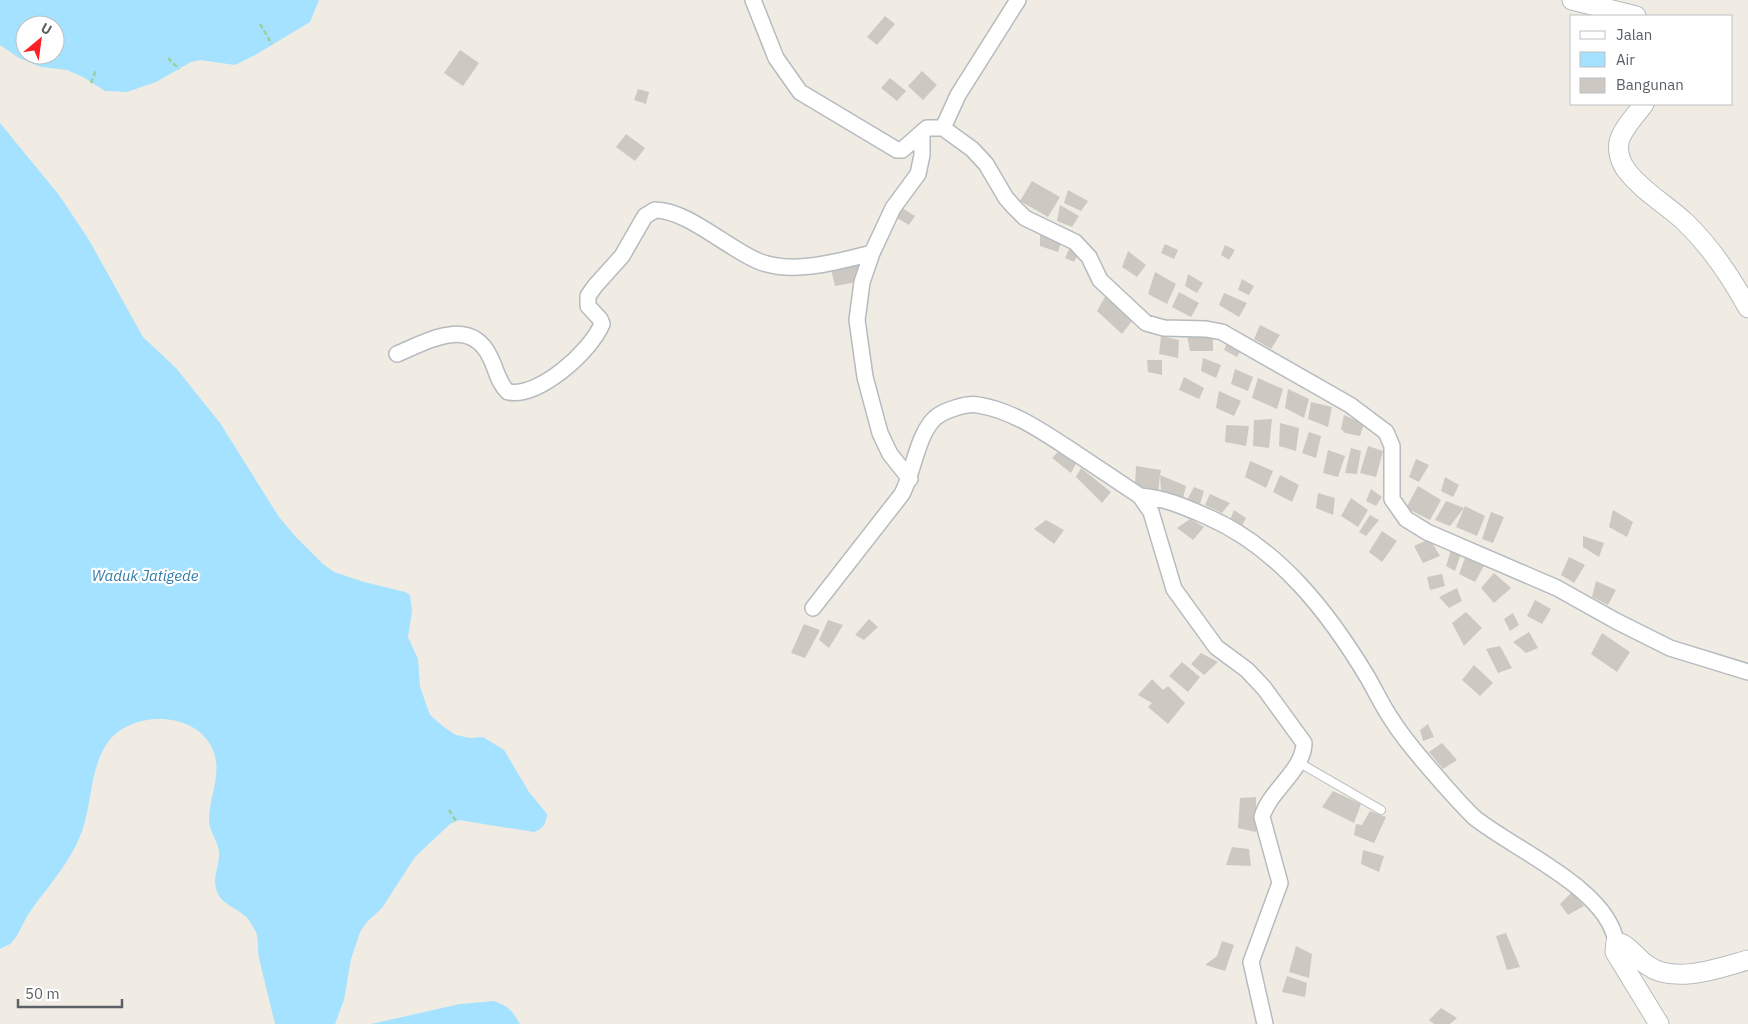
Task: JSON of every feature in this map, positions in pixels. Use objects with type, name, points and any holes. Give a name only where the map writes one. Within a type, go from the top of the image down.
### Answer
[{"type":"street","points":[[753,0],[783,71],[808,98],[897,150],[902,150],[927,128],[943,128],[972,148],[986,164],[1006,198],[1025,218],[1075,242],[1089,257],[1100,280],[1146,323],[1164,328],[1206,329],[1222,332],[1350,405],[1386,432],[1392,446],[1392,499],[1406,519],[1427,532],[1557,588],[1670,648],[1748,672]]},
{"type":"street","points":[[943,128],[958,95],[1018,0]]},
{"type":"street","points":[[1572,0],[1632,15]]},
{"type":"street","points":[[1643,105],[1619,142],[1620,158],[1626,170],[1639,185],[1684,222],[1708,246],[1734,282],[1748,308]]},
{"type":"street","points":[[910,478],[890,454],[880,433],[860,348],[857,320],[858,300],[872,253],[893,208],[918,174],[922,155],[922,132]]},
{"type":"street","points":[[397,354],[443,335],[461,334],[472,338],[484,348],[502,386],[508,392],[525,390],[548,379],[572,365],[594,341],[602,324],[588,306],[588,296],[622,256],[645,216],[655,210],[673,213],[759,262],[776,265],[816,264],[872,253]]},
{"type":"street","points":[[813,608],[881,522],[910,478],[921,440],[936,417],[949,410],[976,405],[994,409],[1029,423],[1140,496],[1151,512],[1174,589],[1216,647],[1247,670],[1264,688],[1304,743],[1298,762],[1265,806],[1262,817],[1280,883],[1251,962],[1266,1024]]},
{"type":"street","points":[[1140,496],[1173,502],[1220,522],[1282,566],[1320,608],[1341,636],[1392,720],[1416,754],[1468,811],[1484,825],[1586,893],[1610,926],[1616,942],[1615,952],[1659,1024]]},
{"type":"street","points":[[1616,942],[1623,944],[1653,969],[1678,974],[1721,968],[1748,960]]},
{"type":"lane","points":[[1298,762],[1381,810]]},
{"type":"path","points":[[260,24],[272,44]]},
{"type":"path","points":[[168,58],[179,69]]},
{"type":"path","points":[[91,83],[96,70]]},
{"type":"path","points":[[449,810],[456,821]]},
{"type":"water","points":[[0,0],[319,0],[310,22],[235,65],[200,60],[191,62],[156,82],[127,92],[105,91],[83,77],[67,70],[36,65],[65,65],[65,15],[15,15],[15,55],[0,45]]},
{"type":"water","name":"Waduk Jatigede","points":[[0,123],[59,195],[89,240],[143,337],[176,368],[220,423],[279,517],[295,536],[323,564],[334,572],[410,595],[412,611],[408,637],[418,659],[420,687],[430,715],[456,735],[470,738],[483,737],[504,750],[529,792],[547,814],[544,826],[534,832],[459,820],[450,824],[415,857],[382,908],[367,922],[360,932],[351,959],[344,1000],[335,1024],[275,1024],[259,958],[256,932],[244,915],[221,898],[216,888],[215,880],[219,851],[209,822],[216,776],[215,757],[212,748],[203,736],[191,727],[177,721],[162,719],[146,720],[118,732],[108,742],[98,761],[87,815],[73,851],[26,918],[15,938],[10,944],[0,949]]},
{"type":"water","points":[[494,1001],[510,1009],[520,1024],[371,1024],[460,1004]]},
{"type":"building","points":[[885,16],[895,24],[877,45],[867,37]]},
{"type":"building","points":[[460,50],[479,63],[463,86],[444,73]]},
{"type":"building","points":[[922,71],[937,85],[923,100],[908,86]]},
{"type":"building","points":[[890,78],[906,91],[897,101],[881,88]]},
{"type":"building","points":[[638,89],[649,92],[646,104],[634,100]]},
{"type":"building","points":[[626,134],[645,148],[635,161],[616,147]]},
{"type":"building","points":[[1032,181],[1060,197],[1048,217],[1020,201]]},
{"type":"building","points":[[1068,190],[1088,201],[1081,211],[1064,203]]},
{"type":"building","points":[[1060,205],[1079,216],[1072,227],[1057,221]]},
{"type":"building","points":[[899,206],[915,216],[909,225],[892,215]]},
{"type":"building","points":[[1040,231],[1062,240],[1058,252],[1040,246]]},
{"type":"building","points":[[1165,244],[1178,250],[1174,259],[1161,253]]},
{"type":"building","points":[[1225,245],[1235,250],[1229,260],[1221,255]]},
{"type":"building","points":[[1070,247],[1079,253],[1074,262],[1065,258]]},
{"type":"building","points":[[1128,251],[1146,265],[1137,277],[1122,267]]},
{"type":"building","points":[[859,264],[862,281],[835,286],[831,269]]},
{"type":"building","points":[[1155,272],[1176,284],[1167,304],[1148,294]]},
{"type":"building","points":[[1188,274],[1203,283],[1197,293],[1185,286]]},
{"type":"building","points":[[1242,279],[1254,286],[1249,295],[1238,290]]},
{"type":"building","points":[[1179,292],[1199,303],[1191,317],[1172,307]]},
{"type":"building","points":[[1224,293],[1247,303],[1239,317],[1219,305]]},
{"type":"building","points":[[1106,295],[1132,321],[1122,334],[1097,311]]},
{"type":"building","points":[[1260,325],[1280,335],[1271,349],[1254,339]]},
{"type":"building","points":[[1187,335],[1213,338],[1213,351],[1190,351]]},
{"type":"building","points":[[1161,336],[1179,340],[1178,358],[1159,354]]},
{"type":"building","points":[[1227,343],[1241,350],[1237,357],[1224,350]]},
{"type":"building","points":[[1203,358],[1221,365],[1216,378],[1201,371]]},
{"type":"building","points":[[1147,360],[1162,360],[1162,375],[1148,372]]},
{"type":"building","points":[[1235,369],[1253,377],[1248,391],[1231,384]]},
{"type":"building","points":[[1184,377],[1204,388],[1199,399],[1179,390]]},
{"type":"building","points":[[1258,378],[1283,389],[1277,409],[1252,398]]},
{"type":"building","points":[[1288,389],[1309,399],[1304,418],[1285,408]]},
{"type":"building","points":[[1219,391],[1241,401],[1234,416],[1216,408]]},
{"type":"building","points":[[1311,402],[1332,407],[1328,427],[1308,419]]},
{"type":"building","points":[[1344,415],[1364,424],[1360,436],[1345,433],[1341,429]]},
{"type":"building","points":[[1272,419],[1269,448],[1253,446],[1254,420]]},
{"type":"building","points":[[1280,423],[1299,428],[1296,451],[1279,446]]},
{"type":"building","points":[[1226,425],[1249,426],[1246,446],[1225,442]]},
{"type":"building","points":[[1309,432],[1321,436],[1316,458],[1302,453]]},
{"type":"building","points":[[1368,446],[1383,451],[1376,477],[1360,473]]},
{"type":"building","points":[[1351,448],[1361,451],[1357,474],[1345,473]]},
{"type":"building","points":[[1060,450],[1078,460],[1071,473],[1052,458]]},
{"type":"building","points":[[1328,450],[1345,456],[1338,477],[1323,473]]},
{"type":"building","points":[[1416,459],[1429,465],[1419,482],[1409,477]]},
{"type":"building","points":[[1250,461],[1273,471],[1266,488],[1245,477]]},
{"type":"building","points":[[1136,466],[1161,470],[1158,493],[1135,486]]},
{"type":"building","points":[[1081,468],[1111,492],[1102,503],[1076,477]]},
{"type":"building","points":[[1160,475],[1186,486],[1183,498],[1161,492]]},
{"type":"building","points":[[1280,475],[1299,485],[1292,502],[1273,492]]},
{"type":"building","points":[[1445,477],[1459,485],[1453,497],[1441,491]]},
{"type":"building","points":[[1418,486],[1441,500],[1430,520],[1406,508]]},
{"type":"building","points":[[1194,487],[1204,491],[1200,504],[1187,500]]},
{"type":"building","points":[[1371,489],[1382,497],[1376,506],[1366,501]]},
{"type":"building","points":[[1318,493],[1335,498],[1333,515],[1316,508]]},
{"type":"building","points":[[1210,494],[1230,503],[1222,513],[1205,505]]},
{"type":"building","points":[[1351,498],[1368,510],[1358,527],[1341,516]]},
{"type":"building","points":[[1446,501],[1464,508],[1450,526],[1435,520]]},
{"type":"building","points":[[1465,506],[1485,516],[1477,536],[1456,527]]},
{"type":"building","points":[[1234,510],[1246,518],[1242,526],[1230,520]]},
{"type":"building","points":[[1613,510],[1633,522],[1627,537],[1609,527]]},
{"type":"building","points":[[1491,512],[1504,517],[1493,543],[1482,539]]},
{"type":"building","points":[[1370,515],[1379,520],[1366,536],[1359,532]]},
{"type":"building","points":[[1190,519],[1204,527],[1193,540],[1177,528]]},
{"type":"building","points":[[1046,520],[1064,530],[1054,544],[1034,529]]},
{"type":"building","points":[[1382,531],[1397,541],[1382,562],[1369,552]]},
{"type":"building","points":[[1583,536],[1604,543],[1599,557],[1583,547]]},
{"type":"building","points":[[1430,539],[1440,556],[1423,563],[1414,546]]},
{"type":"building","points":[[1451,550],[1461,554],[1455,571],[1446,566]]},
{"type":"building","points":[[1466,555],[1485,564],[1475,582],[1459,574]]},
{"type":"building","points":[[1569,557],[1585,565],[1574,583],[1561,575]]},
{"type":"building","points":[[1494,573],[1511,588],[1494,603],[1481,588]]},
{"type":"building","points":[[1442,574],[1445,586],[1430,590],[1427,577]]},
{"type":"building","points":[[1596,581],[1616,590],[1608,605],[1592,597]]},
{"type":"building","points":[[1457,588],[1462,601],[1449,608],[1439,597]]},
{"type":"building","points":[[1535,600],[1551,609],[1542,624],[1527,616]]},
{"type":"building","points":[[1466,612],[1482,628],[1464,646],[1452,623]]},
{"type":"building","points":[[1513,613],[1519,625],[1510,631],[1504,619]]},
{"type":"building","points":[[869,619],[878,627],[864,640],[855,635]]},
{"type":"building","points":[[828,620],[843,625],[829,648],[819,640]]},
{"type":"building","points":[[804,624],[820,630],[805,658],[791,653]]},
{"type":"building","points":[[1529,632],[1538,648],[1526,653],[1513,642]]},
{"type":"building","points":[[1602,633],[1630,652],[1617,672],[1591,654]]},
{"type":"building","points":[[1500,646],[1512,668],[1498,673],[1486,649]]},
{"type":"building","points":[[1201,653],[1218,662],[1204,675],[1191,664]]},
{"type":"building","points":[[1182,662],[1200,677],[1188,692],[1169,676]]},
{"type":"building","points":[[1474,665],[1493,683],[1480,696],[1462,680]]},
{"type":"building","points":[[1152,679],[1163,690],[1168,686],[1185,703],[1168,724],[1148,707],[1152,703],[1138,695]]},
{"type":"building","points":[[1428,724],[1434,737],[1423,741],[1420,730]]},
{"type":"building","points":[[1442,743],[1457,760],[1443,769],[1429,752]]},
{"type":"building","points":[[1333,791],[1361,804],[1354,823],[1322,807]]},
{"type":"building","points":[[1256,797],[1256,832],[1238,828],[1240,798]]},
{"type":"building","points":[[1370,811],[1386,817],[1374,843],[1354,835],[1356,824],[1362,825]]},
{"type":"building","points":[[1232,847],[1249,849],[1251,866],[1226,865]]},
{"type":"building","points":[[1363,850],[1384,856],[1379,872],[1361,864]]},
{"type":"building","points":[[1572,892],[1584,906],[1568,915],[1560,904]]},
{"type":"building","points":[[1506,933],[1520,967],[1507,970],[1496,936]]},
{"type":"building","points":[[1222,941],[1234,945],[1225,971],[1205,965],[1217,956]]},
{"type":"building","points":[[1296,946],[1312,954],[1309,978],[1289,972]]},
{"type":"building","points":[[1287,976],[1307,983],[1305,997],[1282,992]]},
{"type":"building","points":[[1441,1008],[1457,1018],[1450,1024],[1434,1024],[1429,1020]]}]
